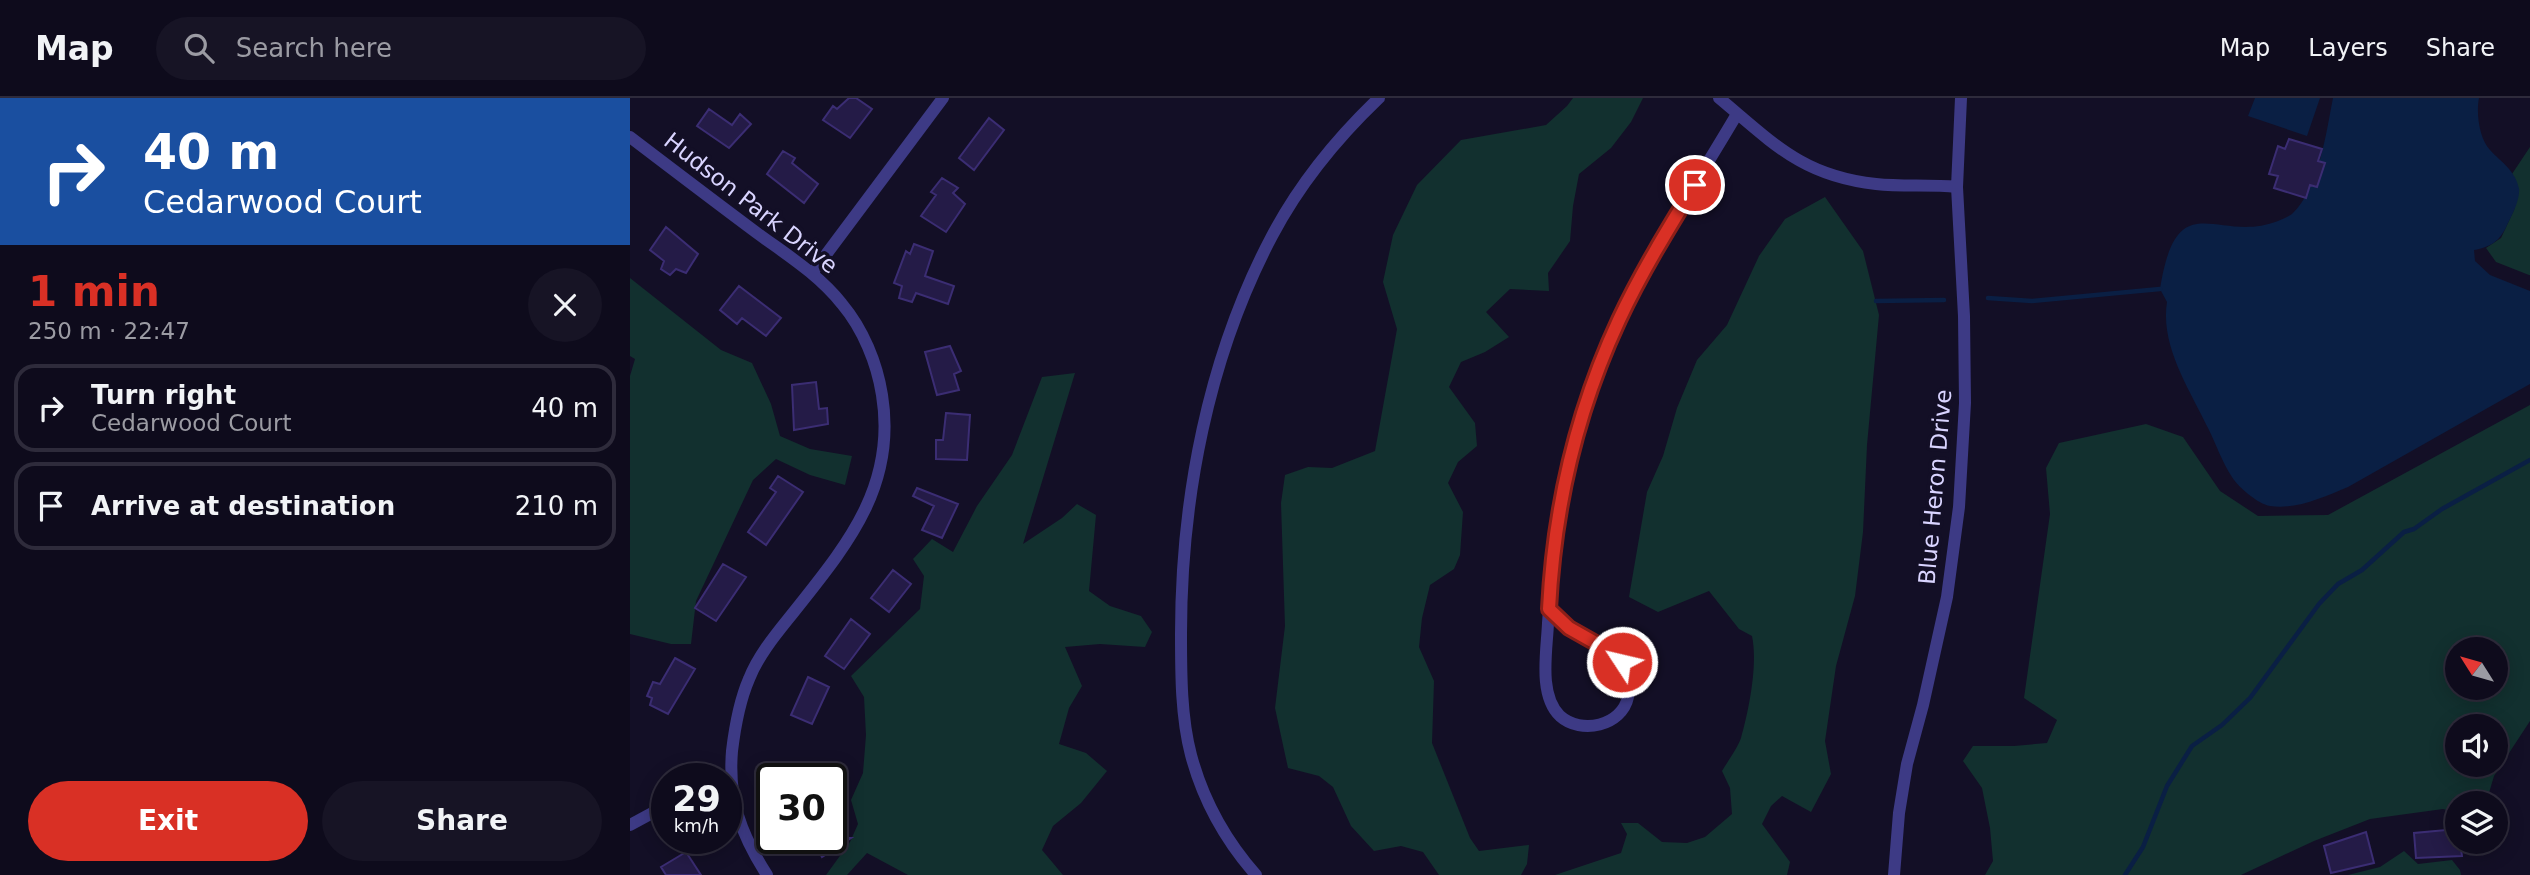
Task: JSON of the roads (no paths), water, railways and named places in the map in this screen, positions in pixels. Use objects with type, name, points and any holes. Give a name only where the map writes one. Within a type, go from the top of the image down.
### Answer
[{"type":"street","points":[[813,272],[943,98]]},
{"type":"street","points":[[1256,875],[1226,837],[1204,793],[1187,734],[1181,664],[1181,598],[1192,483],[1208,409],[1224,354],[1241,306],[1272,236],[1313,171],[1342,133],[1379,98]]},
{"type":"street","points":[[1719,98],[1788,155],[1833,177],[1877,185],[1957,187]]},
{"type":"street","name":"Blue Heron Drive","points":[[1894,875],[1903,788],[1947,597],[1959,507],[1965,403],[1964,316],[1957,187],[1961,98]]},
{"type":"street","points":[[1549,609],[1569,628],[1608,650],[1622,662],[1629,684],[1628,698],[1623,709],[1612,719],[1593,727],[1572,723],[1559,715],[1553,706],[1546,675],[1549,609],[1553,547],[1568,468],[1584,410],[1636,286],[1737,114]]},
{"type":"street","name":"Hudson Park Drive","points":[[630,137],[813,272],[843,304],[857,325],[873,359],[884,411],[882,460],[874,493],[839,555],[771,640],[749,678],[736,719],[731,763]]},
{"type":"street","points":[[630,825],[651,813]]},
{"type":"street","name":"Hudson Park Drive","points":[[742,826],[753,853],[767,875]]},
{"type":"water","points":[[2255,98],[2320,98],[2307,136],[2248,116]]},
{"type":"water","points":[[2333,98],[2479,98],[2478,118],[2483,139],[2511,172],[2519,193],[2517,203],[2501,235],[2490,245],[2474,250],[2475,261],[2490,275],[2530,291],[2530,384],[2348,487],[2300,504],[2270,506],[2243,490],[2225,465],[2172,351],[2166,318],[2167,302],[2160,289],[2167,256],[2177,236],[2189,226],[2256,226],[2278,221],[2292,214],[2309,190],[2315,176]]},
{"type":"waterway","points":[[1988,298],[2032,301],[2160,289]]},
{"type":"waterway","points":[[1876,301],[1944,300]]},
{"type":"waterway","points":[[2125,875],[2143,847],[2167,786],[2192,746],[2222,725],[2250,698],[2319,604],[2338,584],[2362,570],[2404,532],[2414,529],[2442,509],[2530,460]]}]
